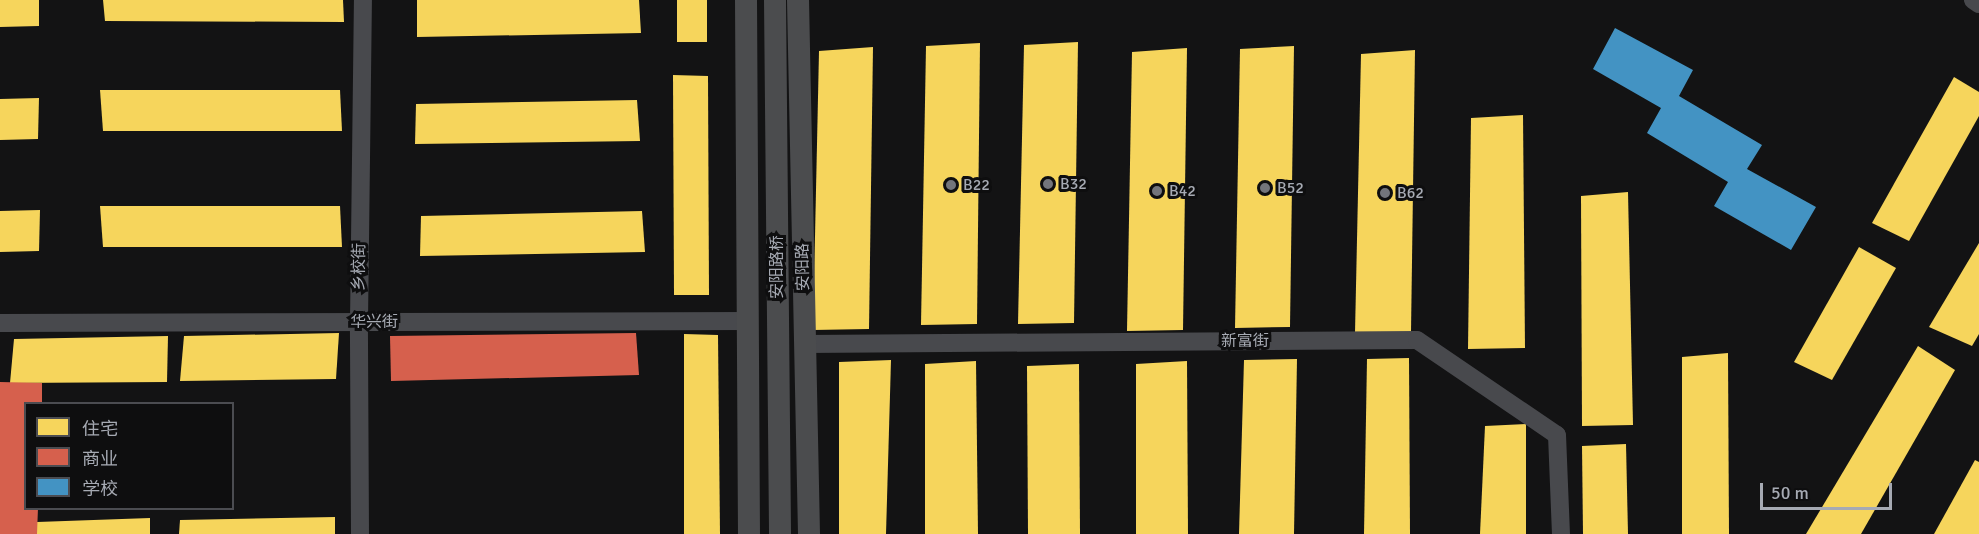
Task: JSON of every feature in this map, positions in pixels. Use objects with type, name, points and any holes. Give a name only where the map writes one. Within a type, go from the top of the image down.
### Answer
[{"type":"main road","points":[[746,0],[749,534]]},
{"type":"main road","name":"安阳路桥","points":[[775,0],[780,534]]},
{"type":"main road","name":"安阳路","points":[[798,0],[809,534]]},
{"type":"street","name":"乡校街","points":[[360,534],[358,322],[363,0]]},
{"type":"street","points":[[1973,0],[1979,4]]},
{"type":"street","name":"华兴街","points":[[0,323],[748,321]]},
{"type":"street","name":"新富街","points":[[804,344],[1418,340],[1557,435],[1561,534]]},
{"type":"building: 住宅","points":[[0,0],[39,0],[39,26],[0,27]]},
{"type":"building: 住宅","points":[[103,0],[343,0],[344,22],[105,21]]},
{"type":"building: 住宅","points":[[417,0],[639,0],[641,33],[417,37]]},
{"type":"building: 住宅","points":[[677,0],[707,0],[707,42],[677,42]]},
{"type":"building: 住宅","name":"B32","points":[[1078,42],[1074,323],[1018,324],[1024,45]]},
{"type":"building: 住宅","name":"B22","points":[[980,43],[977,324],[921,325],[926,46]]},
{"type":"building: 住宅","name":"B52","points":[[1294,46],[1290,327],[1235,328],[1240,49]]},
{"type":"building: 住宅","points":[[873,47],[869,329],[813,330],[819,51]]},
{"type":"building: 住宅","name":"B42","points":[[1187,48],[1183,330],[1127,331],[1132,52]]},
{"type":"building: 住宅","name":"B62","points":[[1415,50],[1411,332],[1355,333],[1361,54]]},
{"type":"building: 住宅","points":[[673,75],[708,76],[709,295],[674,295]]},
{"type":"building: 住宅","points":[[1954,77],[1979,92],[1979,116],[1909,241],[1872,223]]},
{"type":"building: 住宅","points":[[100,90],[340,90],[342,131],[103,131]]},
{"type":"building: 住宅","points":[[39,98],[38,139],[0,140],[0,99]]},
{"type":"building: 住宅","points":[[637,100],[640,141],[415,144],[416,104]]},
{"type":"building: 住宅","points":[[1523,115],[1525,348],[1468,349],[1471,118]]},
{"type":"building: 住宅","points":[[1628,192],[1633,425],[1582,426],[1581,196]]},
{"type":"building: 住宅","points":[[100,206],[340,206],[342,247],[103,247]]},
{"type":"building: 住宅","points":[[40,210],[39,251],[0,252],[0,211]]},
{"type":"building: 住宅","points":[[642,211],[645,252],[420,256],[421,216]]},
{"type":"building: 住宅","points":[[1979,243],[1979,334],[1972,346],[1929,327]]},
{"type":"building: 住宅","points":[[1859,247],[1896,268],[1832,380],[1794,362]]},
{"type":"building: 住宅","points":[[339,333],[336,379],[180,381],[184,336]]},
{"type":"building: 住宅","points":[[684,334],[718,335],[720,534],[684,534]]},
{"type":"building: 住宅","points":[[168,336],[167,382],[10,383],[14,339]]},
{"type":"building: 住宅","points":[[1918,346],[1955,370],[1861,534],[1806,534]]},
{"type":"building: 住宅","points":[[1728,353],[1729,534],[1682,534],[1682,357]]},
{"type":"building: 住宅","points":[[1409,358],[1410,534],[1364,534],[1367,359]]},
{"type":"building: 住宅","points":[[1297,359],[1294,534],[1239,534],[1244,360]]},
{"type":"building: 住宅","points":[[891,360],[886,534],[839,534],[839,362]]},
{"type":"building: 住宅","points":[[976,361],[978,534],[925,534],[925,364]]},
{"type":"building: 住宅","points":[[1187,361],[1188,534],[1136,534],[1136,364]]},
{"type":"building: 住宅","points":[[1079,364],[1080,534],[1028,534],[1027,366]]},
{"type":"building: 住宅","points":[[1526,424],[1526,534],[1480,534],[1485,426]]},
{"type":"building: 住宅","points":[[1626,444],[1628,534],[1583,534],[1582,446]]},
{"type":"building: 住宅","points":[[1975,460],[1979,462],[1979,534],[1934,534]]},
{"type":"building: 住宅","points":[[335,517],[335,534],[179,534],[180,520]]},
{"type":"building: 住宅","points":[[150,518],[150,534],[37,534],[37,522]]},
{"type":"building: 商业","points":[[636,333],[639,375],[391,381],[390,336]]},
{"type":"building: 商业","points":[[0,382],[42,383],[42,402],[24,402],[24,510],[38,510],[37,534],[0,534]]},
{"type":"building: 学校","points":[[1615,28],[1693,70],[1679,96],[1762,145],[1747,169],[1816,207],[1791,250],[1714,206],[1728,182],[1647,133],[1661,108],[1593,69]]},
{"type":"place","name":"B32","points":[[1048,184]]},
{"type":"place","name":"B22","points":[[951,185]]},
{"type":"place","name":"B52","points":[[1265,188]]},
{"type":"place","name":"B42","points":[[1157,191]]},
{"type":"place","name":"B62","points":[[1385,193]]}]
